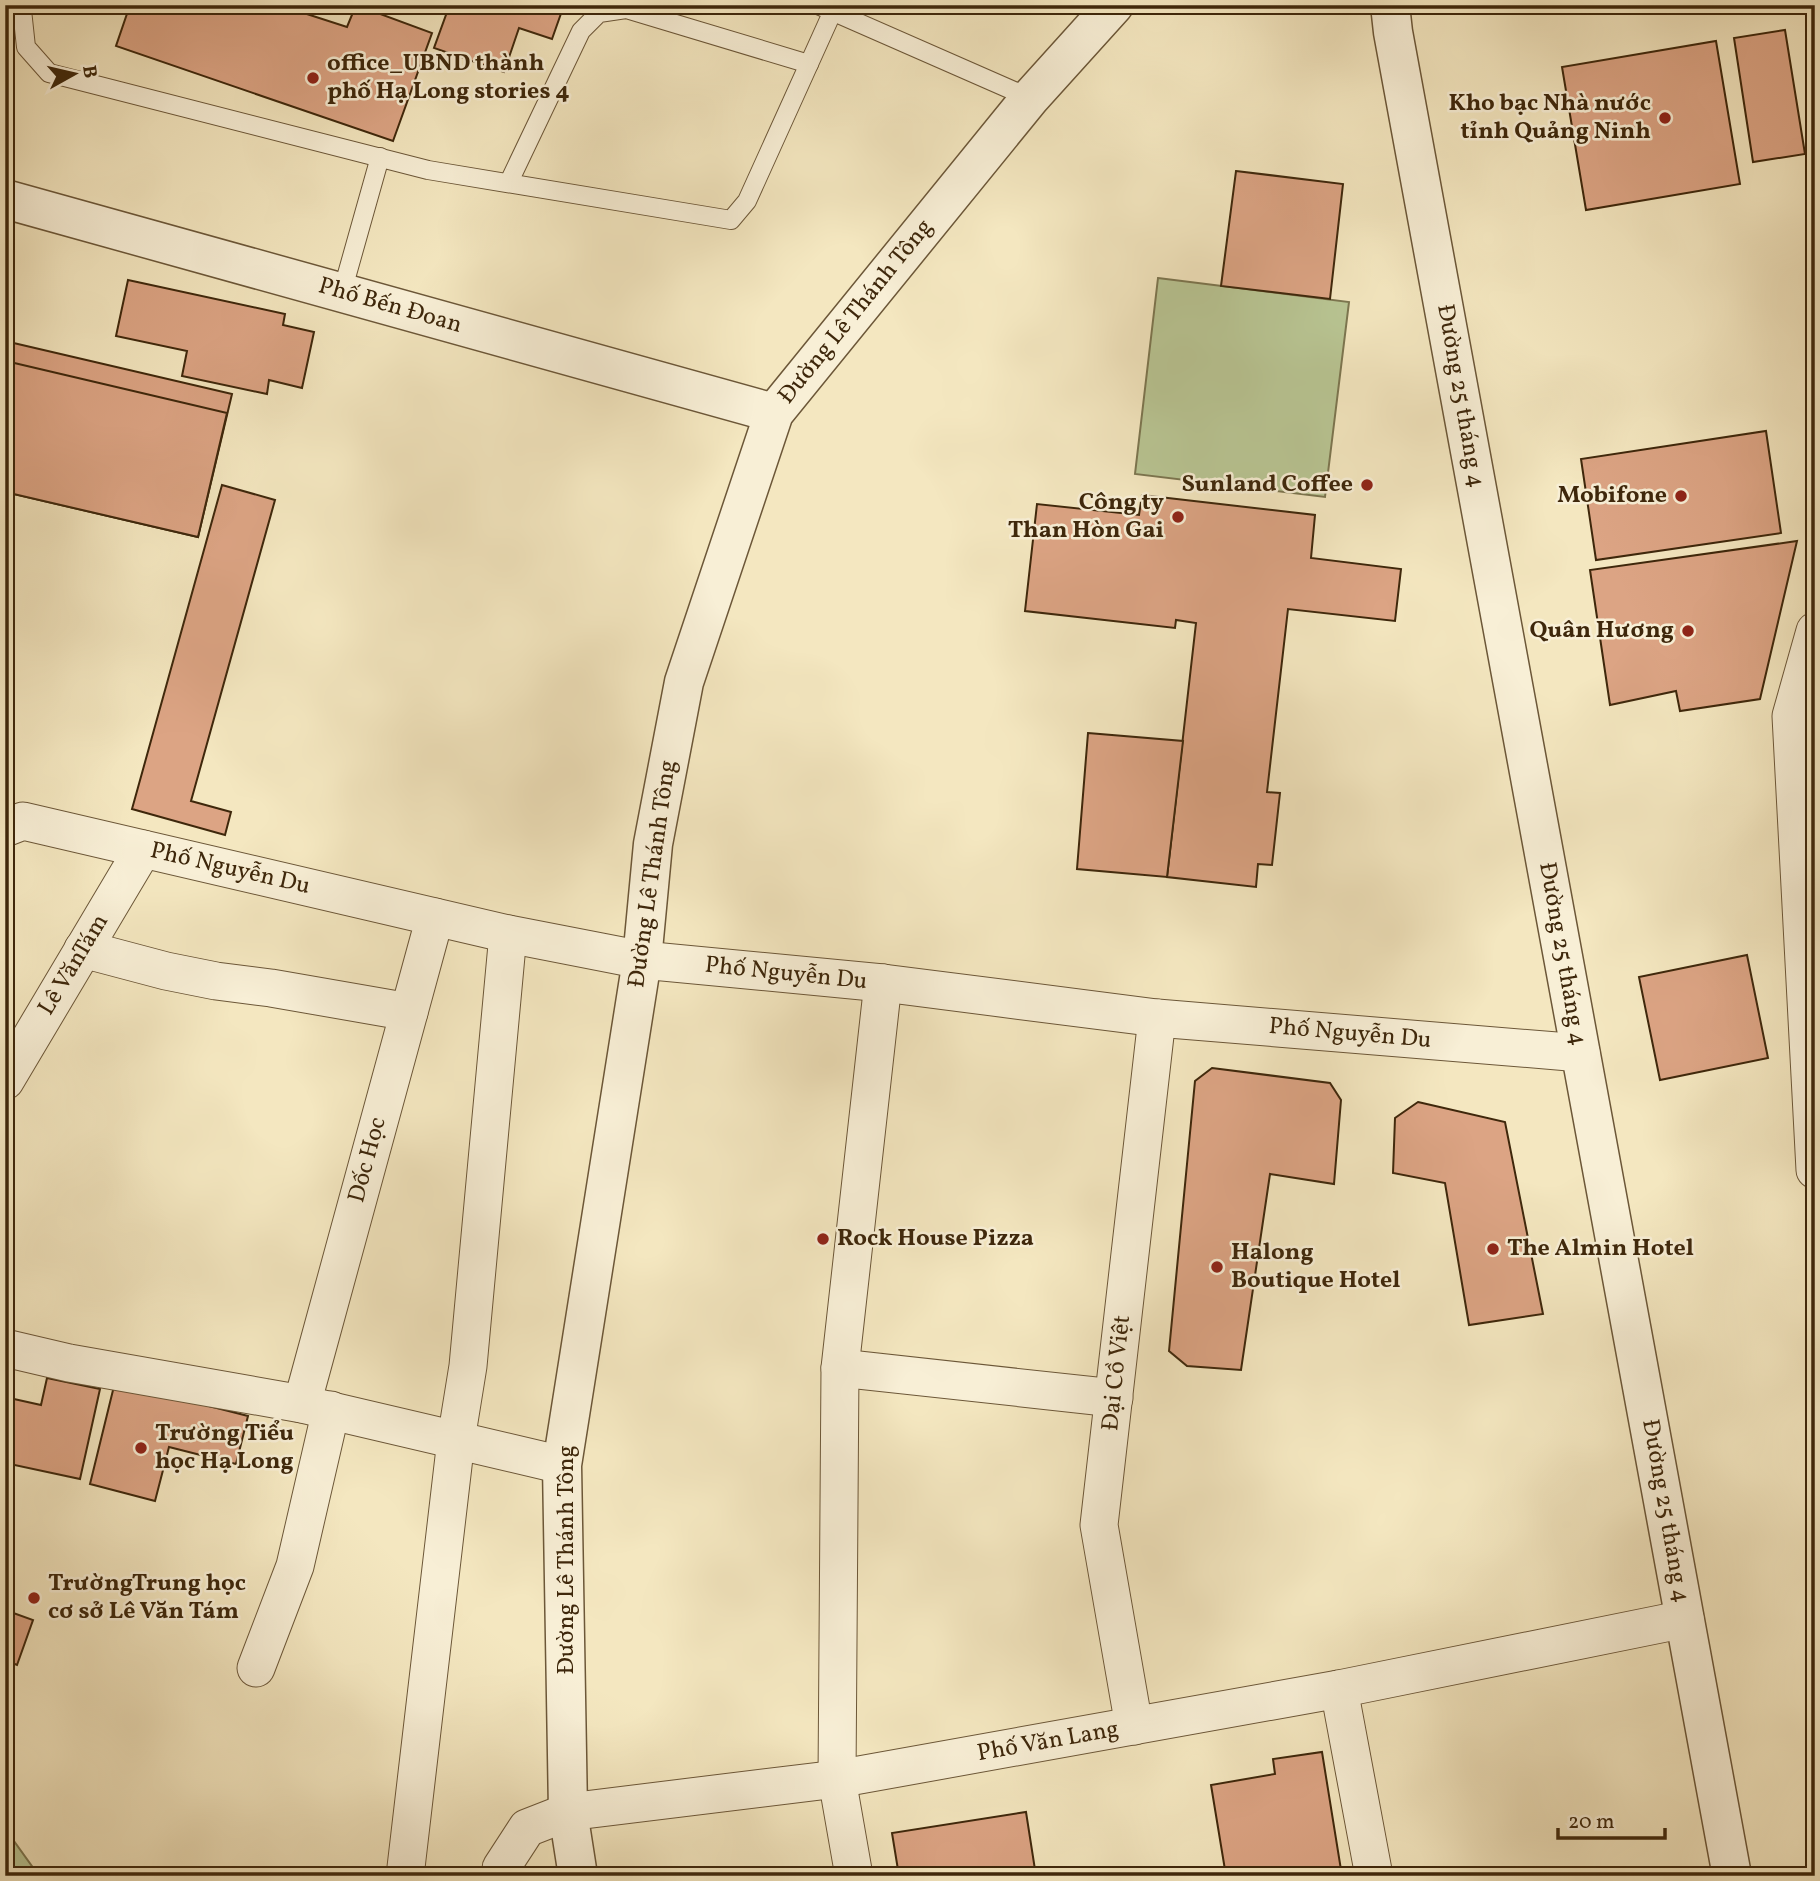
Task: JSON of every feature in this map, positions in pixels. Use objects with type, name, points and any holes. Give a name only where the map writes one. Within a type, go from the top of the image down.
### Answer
[{"type":"street","name":"Đường Lê Thánh Tông","points":[[578,1876],[568,1812],[562,1465],[642,960],[653,844],[684,682],[774,413],[1030,98],[1114,5]]},
{"type":"street","name":"Đường 25 tháng 4","points":[[1387,14],[1732,1876]]},
{"type":"street","name":"Phố Bến Đoan","points":[[5,198],[774,413]]},
{"type":"street","points":[[1815,631],[1791,716],[1815,1170]]},
{"type":"street","name":"Phố Nguyễn Du","points":[[5,828],[23,821],[508,934],[642,960],[883,983],[1157,1018],[1581,1053]]},
{"type":"street","name":"Lê VănTám","points":[[5,1081],[143,849]]},
{"type":"street","name":"Dốc Học","points":[[256,1668],[295,1566],[317,1407],[409,1012],[435,917]]},
{"type":"street","points":[[405,1876],[456,1440],[468,1366],[508,934]]},
{"type":"street","points":[[83,949],[216,981],[409,1012]]},
{"type":"street","points":[[854,1876],[836,1779],[840,1368],[883,983]]},
{"type":"street","name":"Đại Cồ Việt","points":[[1134,1727],[1099,1525],[1157,1018]]},
{"type":"street","points":[[5,1348],[69,1363],[317,1407],[562,1465]]},
{"type":"street","points":[[840,1368],[1114,1398]]},
{"type":"street","name":"Phố Văn Lang","points":[[501,1876],[501,1868],[527,1828],[568,1812],[836,1779],[1339,1689],[1685,1619]]},
{"type":"street","points":[[1339,1689],[1374,1876]]},
{"type":"lane","points":[[23,5],[26,47],[48,73],[428,170],[731,219],[747,201],[809,64],[825,9],[1030,98]]},
{"type":"lane","points":[[509,182],[581,32],[599,13],[627,7],[809,64]]},
{"type":"lane","points":[[341,292],[380,157]]},
{"type":"green space","points":[[1158,278],[1349,302],[1325,497],[1135,474]]},
{"type":"green space","points":[[5,1836],[11,1837],[39,1876],[5,1876]]},
{"type":"building","name":"office_UBND thành phố Hạ Long stories 4","points":[[130,5],[279,5],[347,27],[356,5],[432,33],[393,141],[116,46]]},
{"type":"building","points":[[430,5],[564,5],[552,39],[519,28],[504,72],[434,48],[447,12]]},
{"type":"building","points":[[1574,5],[1606,5],[1575,11]]},
{"type":"building","points":[[1785,30],[1805,154],[1753,162],[1734,38]]},
{"type":"building","points":[[1716,41],[1740,184],[1586,210],[1562,67]]},
{"type":"building","points":[[1236,171],[1343,184],[1330,299],[1221,286]]},
{"type":"building","points":[[128,280],[285,314],[283,325],[314,332],[302,388],[269,380],[267,394],[182,376],[187,351],[116,336]]},
{"type":"building","points":[[5,341],[232,394],[198,537],[5,492]]},
{"type":"building","points":[[10,362],[227,413],[198,537],[5,492],[5,382]]},
{"type":"building","name":"Mobifone","points":[[1766,431],[1781,533],[1596,560],[1581,459]]},
{"type":"building","points":[[222,485],[275,500],[191,801],[231,812],[225,835],[132,809]]},
{"type":"building","points":[[1142,495],[1315,515],[1311,558],[1401,569],[1395,621],[1288,609],[1267,792],[1280,793],[1272,865],[1258,864],[1256,887],[1167,877],[1196,623],[1176,620],[1175,628],[1025,611],[1037,504],[1139,515]]},
{"type":"building","name":"Quân Hương","points":[[1797,541],[1760,699],[1680,711],[1676,691],[1610,705],[1590,570]]},
{"type":"building","points":[[1088,733],[1183,741],[1167,877],[1077,869]]},
{"type":"building","points":[[1747,955],[1768,1058],[1660,1080],[1639,977]]},
{"type":"building","name":"Halong Boutique Hotel","points":[[1212,1068],[1330,1083],[1341,1100],[1334,1184],[1270,1174],[1241,1370],[1187,1366],[1169,1351],[1195,1081]]},
{"type":"building","name":"The Almin Hotel","points":[[1418,1102],[1505,1122],[1543,1314],[1469,1325],[1445,1183],[1393,1173],[1395,1118]]},
{"type":"building","points":[[47,1378],[100,1389],[80,1479],[5,1463],[5,1397],[41,1405]]},
{"type":"building","points":[[115,1382],[248,1416],[236,1464],[169,1447],[155,1501],[90,1484]]},
{"type":"building","points":[[5,1610],[33,1620],[17,1665],[5,1660]]},
{"type":"building","points":[[1322,1752],[1342,1876],[1226,1876],[1211,1785],[1275,1774],[1273,1759]]},
{"type":"building","points":[[1026,1812],[1036,1876],[899,1876],[892,1833]]},
{"type":"place","name":"office_UBND thành phố Hạ Long stories 4","points":[[313,78]]},
{"type":"place","name":"Kho bạc Nhà nước tỉnh Quảng Ninh","points":[[1665,118]]},
{"type":"place","name":"Sunland Coffee","points":[[1367,485]]},
{"type":"place","name":"Mobifone","points":[[1681,496]]},
{"type":"place","name":"Công ty Than Hòn Gai","points":[[1178,517]]},
{"type":"place","name":"Quân Hương","points":[[1688,631]]},
{"type":"place","name":"Rock House Pizza","points":[[823,1239]]},
{"type":"place","name":"The Almin Hotel","points":[[1493,1249]]},
{"type":"place","name":"Halong Boutique Hotel","points":[[1217,1267]]},
{"type":"place","name":"Trường Tiểu học Hạ Long","points":[[141,1448]]},
{"type":"place","name":"TrườngTrung học cơ sở Lê Văn Tám","points":[[34,1598]]}]
